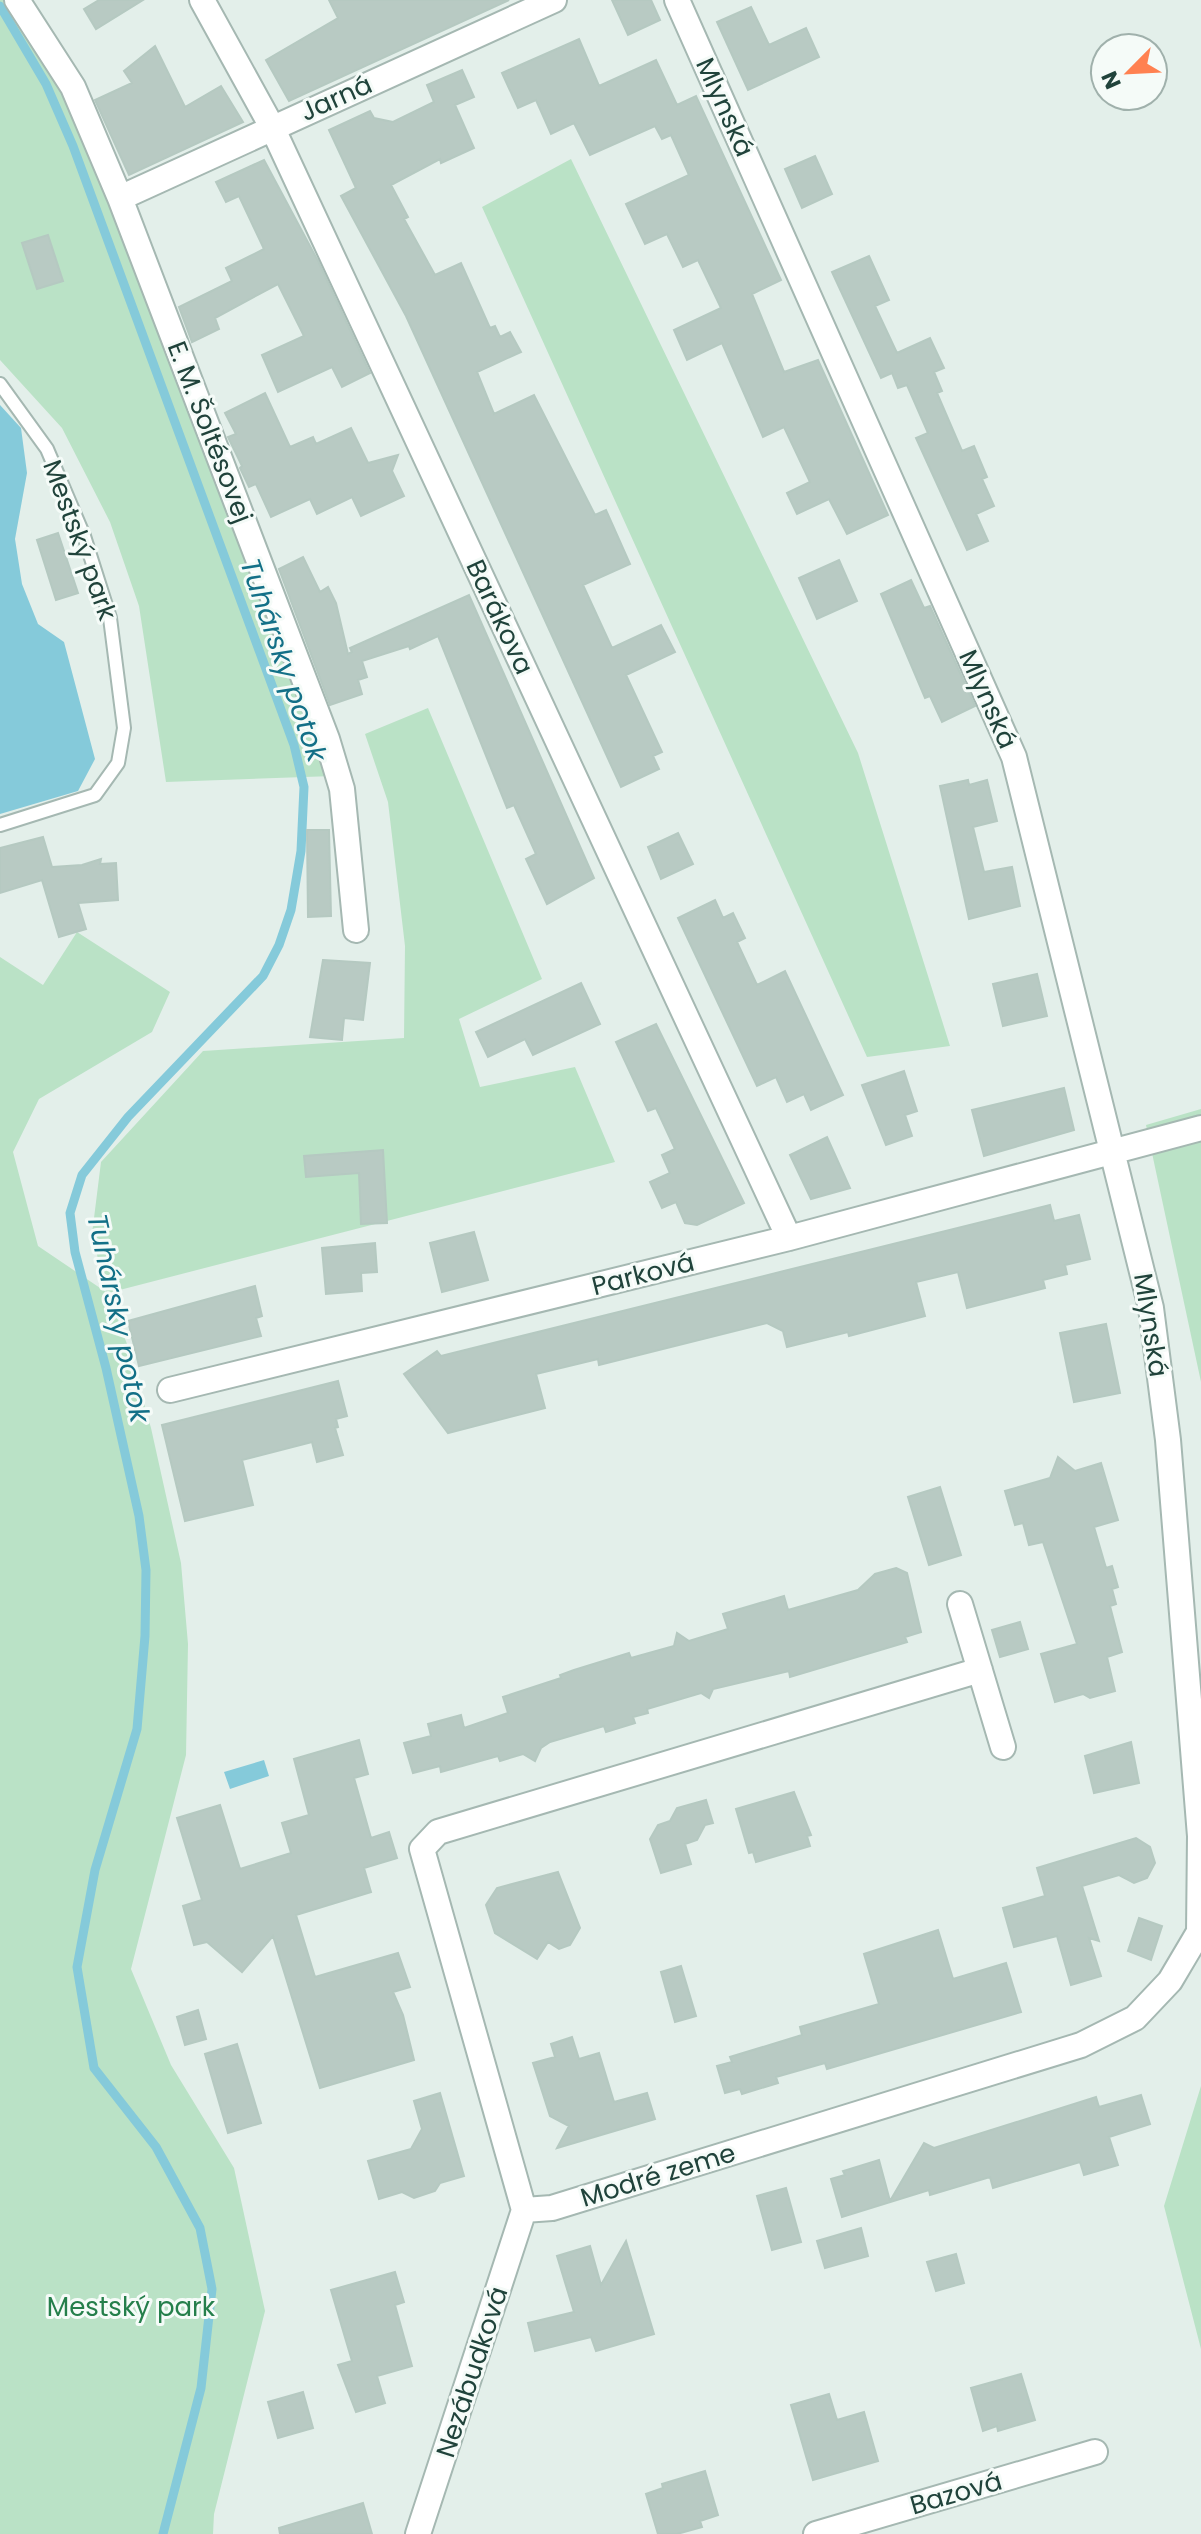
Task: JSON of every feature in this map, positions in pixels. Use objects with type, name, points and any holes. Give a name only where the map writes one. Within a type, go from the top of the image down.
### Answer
[{"type":"street","name":"E. M. Šoltésovej","points":[[17,0],[73,87],[120,198],[327,739],[342,789],[356,930]]},
{"type":"street","name":"Barákova","points":[[202,0],[272,127],[789,1238]]},
{"type":"street","name":"Jarná","points":[[120,198],[554,0]]},
{"type":"street","name":"Mlynská","points":[[677,0],[1014,757],[1151,1308],[1168,1440]]},
{"type":"street","name":"Parková","points":[[170,1390],[789,1238],[1201,1128]]},
{"type":"street","name":"Modré zeme","points":[[524,2210],[552,2208],[1081,2045],[1135,2018],[1170,1981],[1199,1932],[1200,1836],[1168,1440]]},
{"type":"street","points":[[960,1604],[1003,1747]]},
{"type":"street","points":[[524,2210],[422,1849],[438,1832],[980,1670]]},
{"type":"street","name":"Nezábudková","points":[[418,2534],[524,2210]]},
{"type":"street","name":"Bazová","points":[[816,2534],[1095,2452]]},
{"type":"lane","name":"Mestský park","points":[[0,384],[47,449],[84,536],[110,618],[124,728],[118,763],[95,795],[0,825]]},
{"type":"green space","points":[[0,0],[15,0],[66,75],[333,776],[166,782],[139,606],[110,522],[62,428],[0,360]]},
{"type":"green space","points":[[571,159],[858,753],[950,1046],[867,1057],[482,207]]},
{"type":"green space","name":"Mestský park","points":[[428,708],[542,979],[459,1019],[480,1087],[575,1067],[615,1162],[108,1293],[127,1344],[151,1428],[181,1563],[188,1644],[186,1755],[131,1969],[171,2065],[234,2168],[265,2311],[214,2514],[213,2534],[0,2534],[0,957],[43,985],[77,932],[170,992],[152,1032],[39,1099],[13,1152],[38,1246],[106,1292],[92,1234],[101,1162],[203,1051],[404,1038],[405,946],[388,802],[365,734]]},
{"type":"green space","points":[[1201,1109],[1201,1382],[1146,1125]]},
{"type":"green space","points":[[1201,2086],[1201,2349],[1164,2206]]},
{"type":"water","points":[[0,405],[21,428],[27,473],[15,539],[22,584],[38,624],[64,642],[95,759],[78,791],[0,814]]},
{"type":"water","points":[[264,1760],[269,1776],[230,1789],[224,1772]]},
{"type":"building","points":[[99,0],[143,0],[96,29],[84,9]]},
{"type":"building","points":[[329,0],[509,0],[289,101],[266,60],[338,18]]},
{"type":"building","points":[[612,0],[651,0],[660,20],[628,35]]},
{"type":"building","points":[[751,7],[769,45],[806,28],[819,57],[748,90],[717,22]]},
{"type":"building","points":[[579,39],[599,86],[656,60],[677,105],[696,96],[781,280],[752,294],[784,372],[818,360],[888,515],[847,534],[829,499],[797,514],[787,493],[810,482],[784,427],[763,437],[722,343],[687,360],[674,330],[721,308],[698,260],[683,267],[667,234],[645,244],[626,204],[689,175],[671,135],[662,139],[655,126],[590,155],[574,123],[551,134],[536,100],[518,108],[502,73]]},
{"type":"building","points":[[155,46],[185,107],[221,86],[243,122],[129,175],[95,100],[132,83],[124,71]]},
{"type":"building","points":[[462,70],[474,97],[455,105],[474,148],[441,163],[440,159],[391,185],[408,217],[404,219],[435,275],[461,263],[490,328],[495,326],[500,337],[510,332],[521,352],[477,372],[494,414],[534,395],[595,515],[606,510],[630,564],[583,585],[612,648],[661,625],[675,652],[626,675],[662,752],[653,756],[659,769],[621,787],[406,316],[341,196],[356,188],[329,130],[370,111],[374,118],[393,122],[434,102],[427,85]]},
{"type":"building","points":[[815,156],[832,194],[802,208],[785,169]]},
{"type":"building","points":[[264,160],[318,261],[370,373],[342,387],[332,367],[278,392],[262,355],[304,336],[278,284],[215,318],[219,329],[192,342],[179,307],[232,281],[226,268],[264,249],[239,196],[226,202],[216,182]]},
{"type":"building","points":[[48,235],[63,281],[37,289],[22,243]]},
{"type":"building","points":[[869,256],[889,300],[875,306],[897,353],[930,338],[944,368],[934,372],[942,391],[937,393],[962,451],[974,446],[987,477],[982,479],[994,506],[976,514],[988,541],[967,550],[916,438],[928,433],[907,385],[898,388],[892,373],[881,378],[832,272]]},
{"type":"building","points":[[265,393],[290,447],[313,437],[316,444],[351,428],[368,463],[398,455],[392,471],[404,496],[361,516],[352,497],[317,514],[310,499],[271,517],[256,484],[249,487],[240,468],[242,466],[228,437],[236,434],[225,413]]},
{"type":"building","points":[[58,533],[78,593],[56,600],[37,540]]},
{"type":"building","points":[[303,557],[320,592],[328,587],[336,603],[348,654],[352,652],[350,648],[469,595],[594,878],[547,904],[526,859],[536,854],[514,805],[507,808],[438,636],[410,649],[409,646],[362,661],[367,677],[358,680],[362,694],[330,705],[279,569]]},
{"type":"building","points":[[839,560],[857,601],[817,619],[799,578]]},
{"type":"building","points":[[911,580],[924,608],[930,606],[975,706],[942,722],[930,696],[925,698],[881,594]]},
{"type":"building","points":[[968,780],[969,785],[987,780],[997,821],[973,827],[984,872],[1012,867],[1020,906],[969,919],[940,786]]},
{"type":"building","points":[[307,830],[329,830],[331,916],[308,917]]},
{"type":"building","points":[[678,833],[693,864],[661,879],[648,847]]},
{"type":"building","points":[[43,837],[52,867],[82,865],[101,859],[100,864],[116,863],[118,900],[78,903],[86,929],[59,937],[42,880],[0,893],[0,848]]},
{"type":"building","points":[[715,900],[723,918],[733,913],[745,938],[737,942],[757,985],[785,971],[843,1095],[811,1110],[804,1094],[787,1102],[776,1077],[757,1086],[678,918]]},
{"type":"building","points":[[323,960],[370,963],[363,1020],[344,1018],[342,1040],[310,1037]]},
{"type":"building","points":[[1037,974],[1047,1016],[1003,1026],[993,984]]},
{"type":"building","points":[[581,983],[600,1024],[533,1055],[525,1039],[488,1057],[476,1032]]},
{"type":"building","points":[[656,1024],[744,1203],[697,1225],[685,1223],[676,1202],[662,1208],[650,1182],[670,1173],[662,1155],[675,1149],[656,1108],[648,1111],[616,1042]]},
{"type":"building","points":[[904,1071],[917,1111],[905,1115],[912,1136],[886,1145],[862,1085]]},
{"type":"building","points":[[1064,1088],[1074,1130],[984,1156],[972,1110]]},
{"type":"building","points":[[827,1137],[850,1188],[811,1199],[790,1155]]},
{"type":"building","points":[[383,1150],[387,1223],[361,1224],[359,1173],[306,1177],[304,1156]]},
{"type":"building","points":[[1050,1205],[1054,1221],[1079,1215],[1090,1259],[1065,1265],[1067,1274],[1043,1280],[1045,1288],[967,1308],[958,1272],[916,1282],[925,1316],[849,1336],[848,1332],[787,1347],[783,1331],[767,1323],[599,1365],[598,1359],[536,1374],[545,1408],[448,1433],[404,1374],[437,1351],[441,1356]]},
{"type":"building","points":[[474,1232],[488,1280],[442,1292],[430,1243]]},
{"type":"building","points":[[375,1243],[377,1272],[361,1273],[362,1291],[326,1294],[322,1248]]},
{"type":"building","points":[[255,1286],[262,1316],[256,1318],[261,1336],[139,1366],[128,1321]]},
{"type":"building","points":[[1106,1324],[1120,1393],[1074,1402],[1060,1333]]},
{"type":"building","points":[[338,1381],[347,1416],[336,1419],[338,1427],[335,1428],[343,1455],[317,1462],[312,1442],[242,1460],[253,1505],[185,1521],[162,1425]]},
{"type":"building","points":[[1058,1457],[1075,1471],[1101,1463],[1118,1520],[1094,1527],[1106,1568],[1112,1566],[1118,1587],[1112,1589],[1116,1604],[1110,1606],[1122,1652],[1107,1657],[1115,1691],[1090,1698],[1083,1694],[1055,1702],[1041,1654],[1077,1644],[1043,1542],[1029,1545],[1023,1523],[1015,1525],[1005,1491],[1050,1478]]},
{"type":"building","points":[[940,1487],[961,1555],[929,1565],[908,1497]]},
{"type":"building","points":[[896,1568],[907,1573],[921,1632],[905,1637],[907,1642],[790,1677],[789,1671],[713,1689],[709,1698],[701,1693],[647,1709],[648,1713],[633,1717],[635,1723],[606,1732],[604,1726],[550,1742],[541,1748],[535,1761],[523,1754],[500,1761],[498,1756],[441,1772],[440,1766],[413,1773],[404,1743],[431,1736],[428,1724],[461,1715],[464,1728],[508,1713],[503,1697],[561,1678],[560,1675],[629,1653],[631,1658],[674,1646],[677,1633],[689,1641],[728,1629],[723,1614],[784,1596],[788,1610],[858,1590],[875,1574]]},
{"type":"building","points":[[1020,1622],[1028,1649],[1000,1657],[992,1630]]},
{"type":"building","points":[[359,1740],[368,1774],[354,1778],[371,1838],[389,1832],[397,1858],[364,1868],[371,1892],[296,1915],[315,1977],[398,1953],[410,1987],[393,1992],[403,2015],[414,2060],[320,2088],[273,1936],[242,1972],[207,1942],[194,1945],[183,1906],[202,1900],[177,1818],[220,1805],[240,1869],[291,1853],[282,1823],[309,1815],[294,1759]]},
{"type":"building","points":[[1131,1742],[1139,1783],[1094,1793],[1085,1756]]},
{"type":"building","points":[[794,1792],[811,1835],[807,1836],[810,1846],[756,1862],[753,1852],[749,1853],[736,1809]]},
{"type":"building","points":[[706,1800],[713,1823],[705,1825],[697,1840],[685,1844],[691,1864],[661,1873],[650,1839],[658,1825],[670,1821],[677,1808]]},
{"type":"building","points":[[1136,1838],[1150,1847],[1155,1863],[1147,1878],[1134,1883],[1119,1875],[1082,1886],[1099,1941],[1089,1938],[1101,1976],[1071,1985],[1057,1936],[1014,1947],[1003,1908],[1045,1896],[1037,1868]]},
{"type":"building","points":[[558,1872],[580,1928],[570,1945],[559,1949],[548,1942],[537,1959],[495,1933],[486,1905],[497,1888]]},
{"type":"building","points":[[1139,1918],[1162,1926],[1151,1960],[1128,1951]]},
{"type":"building","points":[[938,1930],[953,1979],[1006,1963],[1021,2012],[827,2069],[825,2063],[776,2077],[778,2083],[742,2094],[740,2089],[725,2093],[717,2066],[732,2062],[730,2057],[802,2035],[800,2027],[879,2004],[864,1954]]},
{"type":"building","points":[[681,1966],[696,2016],[675,2022],[661,1972]]},
{"type":"building","points":[[198,2010],[206,2039],[185,2045],[177,2017]]},
{"type":"building","points":[[572,2037],[579,2059],[599,2053],[614,2102],[647,2093],[655,2119],[557,2148],[569,2126],[550,2116],[533,2063],[555,2057],[551,2044]]},
{"type":"building","points":[[237,2044],[261,2123],[228,2133],[205,2054]]},
{"type":"building","points":[[440,2093],[464,2176],[440,2183],[435,2191],[414,2198],[402,2192],[379,2199],[368,2161],[411,2149],[422,2129],[414,2101]]},
{"type":"building","points":[[1141,2095],[1150,2124],[1109,2137],[1118,2165],[1084,2175],[1080,2162],[993,2188],[990,2177],[930,2195],[929,2190],[842,2217],[831,2179],[845,2175],[843,2171],[879,2160],[890,2201],[924,2143],[934,2148],[1096,2097],[1099,2107]]},
{"type":"building","points":[[786,2188],[801,2242],[772,2250],[757,2196]]},
{"type":"building","points":[[861,2228],[868,2256],[825,2268],[817,2241]]},
{"type":"building","points":[[626,2241],[654,2334],[596,2351],[591,2337],[535,2351],[528,2323],[574,2312],[557,2256],[590,2246],[601,2285]]},
{"type":"building","points":[[956,2254],[964,2283],[936,2291],[927,2262]]},
{"type":"building","points":[[395,2272],[404,2302],[395,2305],[412,2366],[377,2376],[385,2403],[356,2412],[338,2365],[352,2361],[331,2290]]},
{"type":"building","points":[[1021,2374],[1035,2420],[998,2431],[997,2426],[983,2431],[971,2388]]},
{"type":"building","points":[[303,2392],[313,2428],[278,2438],[268,2402]]},
{"type":"building","points":[[829,2394],[837,2420],[864,2412],[878,2461],[813,2480],[791,2405]]},
{"type":"building","points":[[705,2471],[718,2515],[700,2521],[702,2527],[677,2534],[658,2534],[646,2494],[663,2488],[662,2484]]},
{"type":"building","points":[[363,2503],[372,2534],[280,2534],[279,2528]]},
{"type":"waterway","name":"Tuhársky potok","points":[[0,6],[46,84],[73,146],[294,745],[304,787],[301,851],[291,910],[279,945],[263,976],[128,1117],[82,1175],[70,1213],[75,1252],[106,1368],[139,1516],[146,1570],[145,1636],[137,1729],[95,1870],[77,1967],[94,2068],[156,2147],[200,2228],[212,2289],[201,2388],[163,2534]]}]
